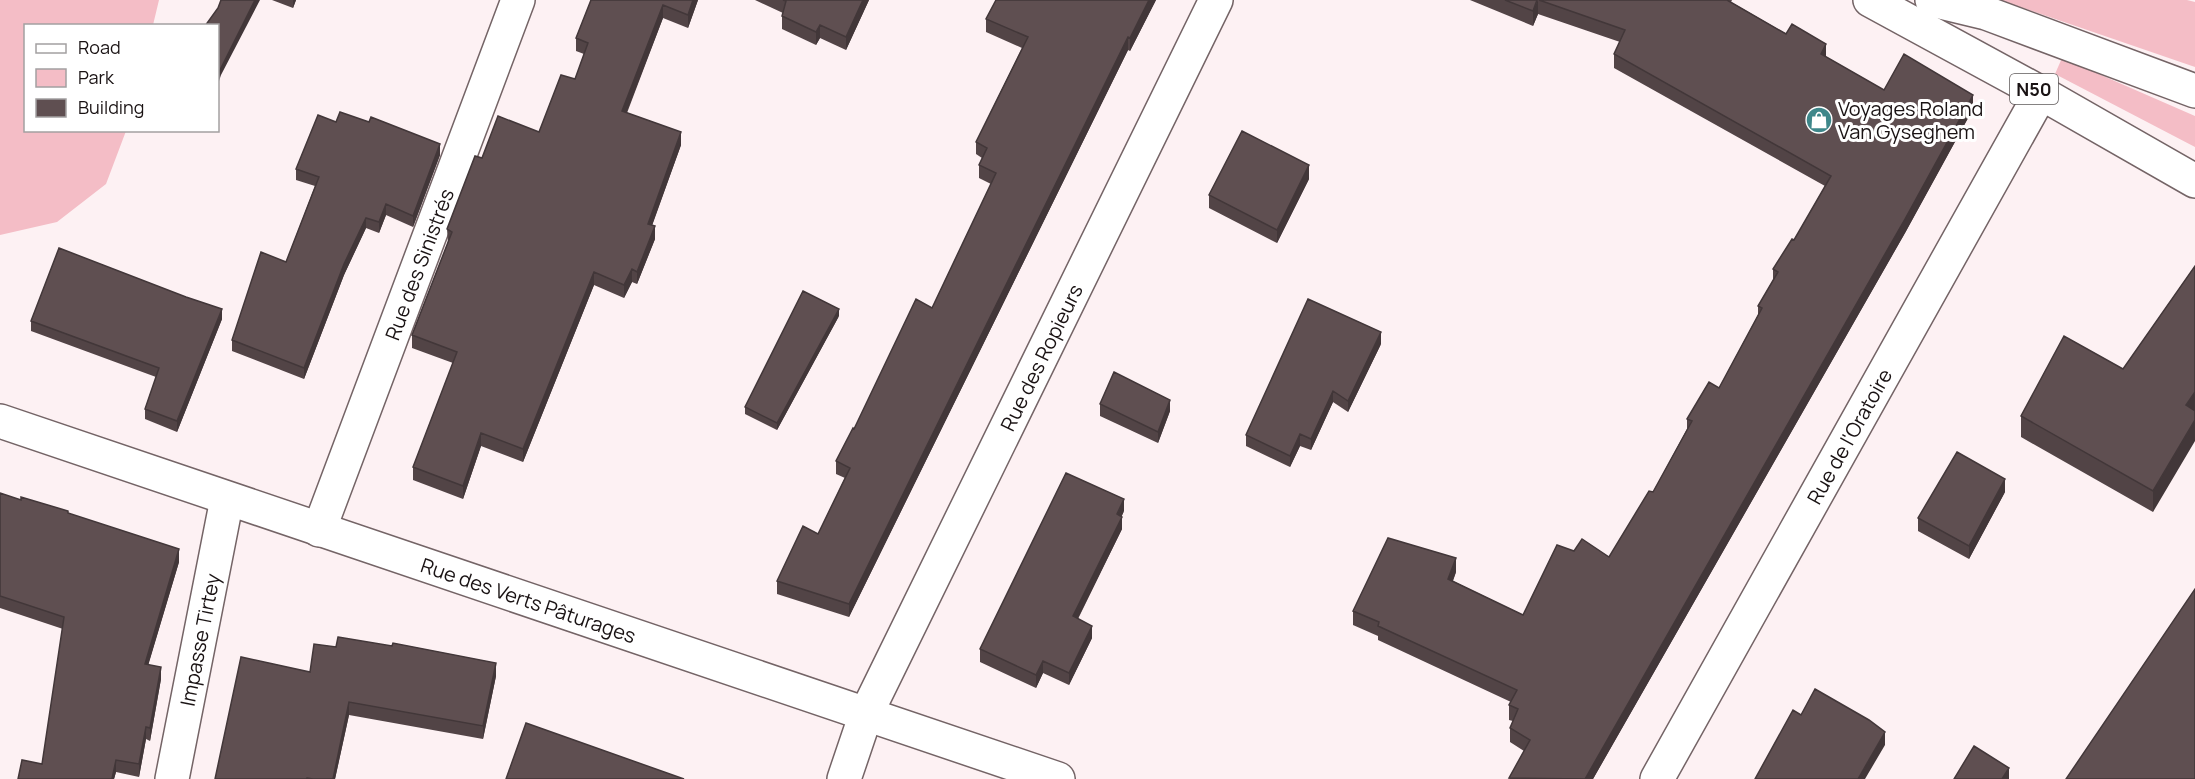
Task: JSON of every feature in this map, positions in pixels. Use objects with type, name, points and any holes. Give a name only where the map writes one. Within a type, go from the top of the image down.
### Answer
[{"type":"street","name":"Rue des Sinistrés","points":[[319,530],[518,0]]},
{"type":"street","name":"Rue des Ropieurs","points":[[844,779],[866,714],[1216,0]]},
{"type":"street","name":"N50","points":[[1870,0],[2042,93],[2195,181]]},
{"type":"street","points":[[1932,0],[1986,12],[2195,91]]},
{"type":"street","name":"Rue de l'Oratoire","points":[[1657,779],[2042,93]]},
{"type":"street","name":"Rue des Verts Pâturages","points":[[0,421],[1058,779]]},
{"type":"street","name":"Impasse Tirtey","points":[[172,779],[227,499]]},
{"type":"green space","points":[[0,0],[159,0],[153,24],[24,24],[24,132],[126,132],[106,184],[57,222],[0,235]]},
{"type":"green space","points":[[2000,0],[2187,0],[2195,2],[2195,67]]},
{"type":"green space","points":[[2062,58],[2195,116],[2195,147],[2055,74]]},
{"type":"building","points":[[221,0],[255,0],[219,72],[219,24],[206,24]]},
{"type":"building","points":[[591,0],[693,0],[688,15],[663,5],[622,111],[681,132],[648,224],[655,226],[637,272],[632,269],[624,285],[594,272],[523,449],[481,433],[463,486],[413,467],[457,352],[412,335],[452,232],[447,229],[475,156],[482,158],[498,116],[539,132],[561,75],[575,79],[588,43],[576,38]]},
{"type":"building","points":[[783,0],[863,0],[846,37],[820,25],[816,32],[782,16],[786,1]]},
{"type":"building","points":[[996,0],[1149,0],[1130,38],[1128,37],[849,604],[777,581],[803,526],[818,534],[850,468],[836,461],[854,429],[916,299],[932,308],[996,173],[979,165],[987,148],[976,142],[1028,37],[986,19]]},
{"type":"building","points":[[1505,0],[1537,0],[1533,11]]},
{"type":"building","points":[[1539,0],[1727,0],[1786,34],[1792,24],[1826,44],[1821,54],[1884,90],[1904,54],[1973,95],[1905,219],[1585,779],[1509,778],[1530,740],[1510,728],[1518,709],[1509,705],[1517,690],[1378,626],[1379,622],[1353,611],[1388,538],[1456,558],[1448,579],[1523,615],[1557,545],[1574,551],[1582,539],[1609,557],[1649,491],[1653,492],[1692,421],[1687,419],[1709,382],[1719,388],[1762,308],[1758,306],[1778,272],[1773,269],[1792,239],[1794,240],[1831,176],[1614,54],[1625,30]]},
{"type":"building","points":[[340,112],[369,122],[371,117],[440,144],[413,216],[386,204],[379,222],[366,218],[344,264],[304,368],[232,340],[261,252],[286,262],[319,177],[296,169],[318,115],[336,122]]},
{"type":"building","points":[[1242,131],[1309,165],[1277,230],[1209,195]]},
{"type":"building","points":[[59,248],[222,309],[177,421],[145,409],[159,368],[31,321]]},
{"type":"building","points":[[2195,266],[2195,392],[2186,405],[2195,411],[2195,420],[2153,491],[2021,416],[2064,336],[2123,369]]},
{"type":"building","points":[[803,291],[839,309],[777,423],[745,407]]},
{"type":"building","points":[[1308,299],[1381,332],[1348,401],[1333,391],[1311,439],[1300,434],[1290,456],[1246,435]]},
{"type":"building","points":[[1114,372],[1170,400],[1158,432],[1100,404]]},
{"type":"building","points":[[1957,452],[2005,479],[1969,546],[1918,518]]},
{"type":"building","points":[[1066,473],[1124,499],[1117,514],[1122,517],[1073,616],[1092,626],[1069,673],[1043,661],[1036,675],[980,649]]},
{"type":"building","points":[[0,493],[68,511],[68,513],[179,549],[145,664],[161,667],[150,728],[146,727],[139,764],[116,760],[112,779],[18,779],[22,760],[42,764],[64,617],[0,596]]},
{"type":"building","points":[[2195,589],[2195,779],[2066,779]]},
{"type":"building","points":[[338,637],[392,646],[393,643],[496,663],[483,726],[349,702],[333,779],[215,779],[241,657],[310,672],[314,644],[336,647]]},
{"type":"building","points":[[1815,689],[1869,720],[1885,732],[1858,779],[1755,779],[1793,710],[1801,715]]},
{"type":"building","points":[[526,723],[684,779],[506,779]]},
{"type":"building","points":[[1974,746],[2009,768],[2002,779],[1954,779]]},
{"type":"place","name":"Voyages Roland Van Gyseghem","points":[[1819,120]]}]
